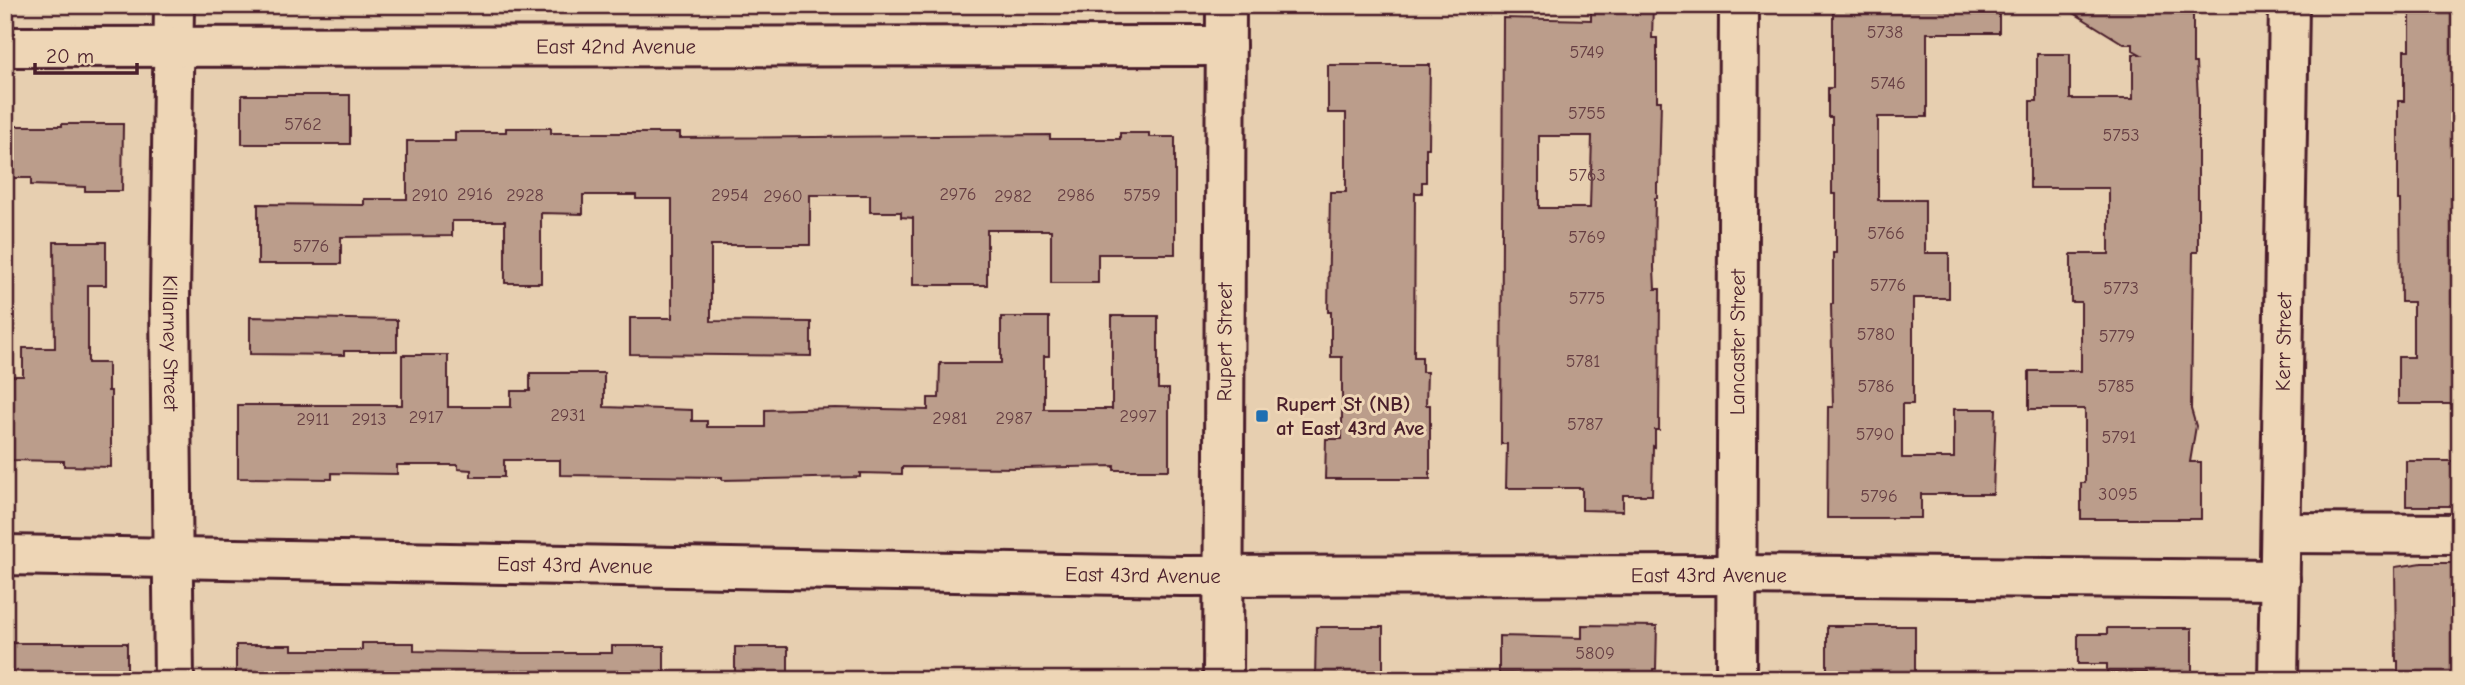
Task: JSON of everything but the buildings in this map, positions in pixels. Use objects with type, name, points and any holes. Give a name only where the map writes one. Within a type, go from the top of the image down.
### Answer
[{"type":"street","name":"Killarney Street","points":[[174,5],[170,314],[174,680]]},
{"type":"street","name":"Rupert Street","points":[[1223,680],[1226,5]]},
{"type":"street","name":"Lancaster Street","points":[[1736,680],[1739,5]]},
{"type":"street","name":"Kerr Street","points":[[2278,680],[2289,5]]},
{"type":"street","name":"East 42nd Avenue","points":[[5,47],[1226,46]]},
{"type":"street","points":[[2282,533],[2460,534]]},
{"type":"street","name":"East 43rd Avenue","points":[[5,555],[1225,576],[1735,575],[2280,580]]},
{"type":"place","name":"Rupert St (NB) at East 43rd Ave","points":[[1262,416]]}]
